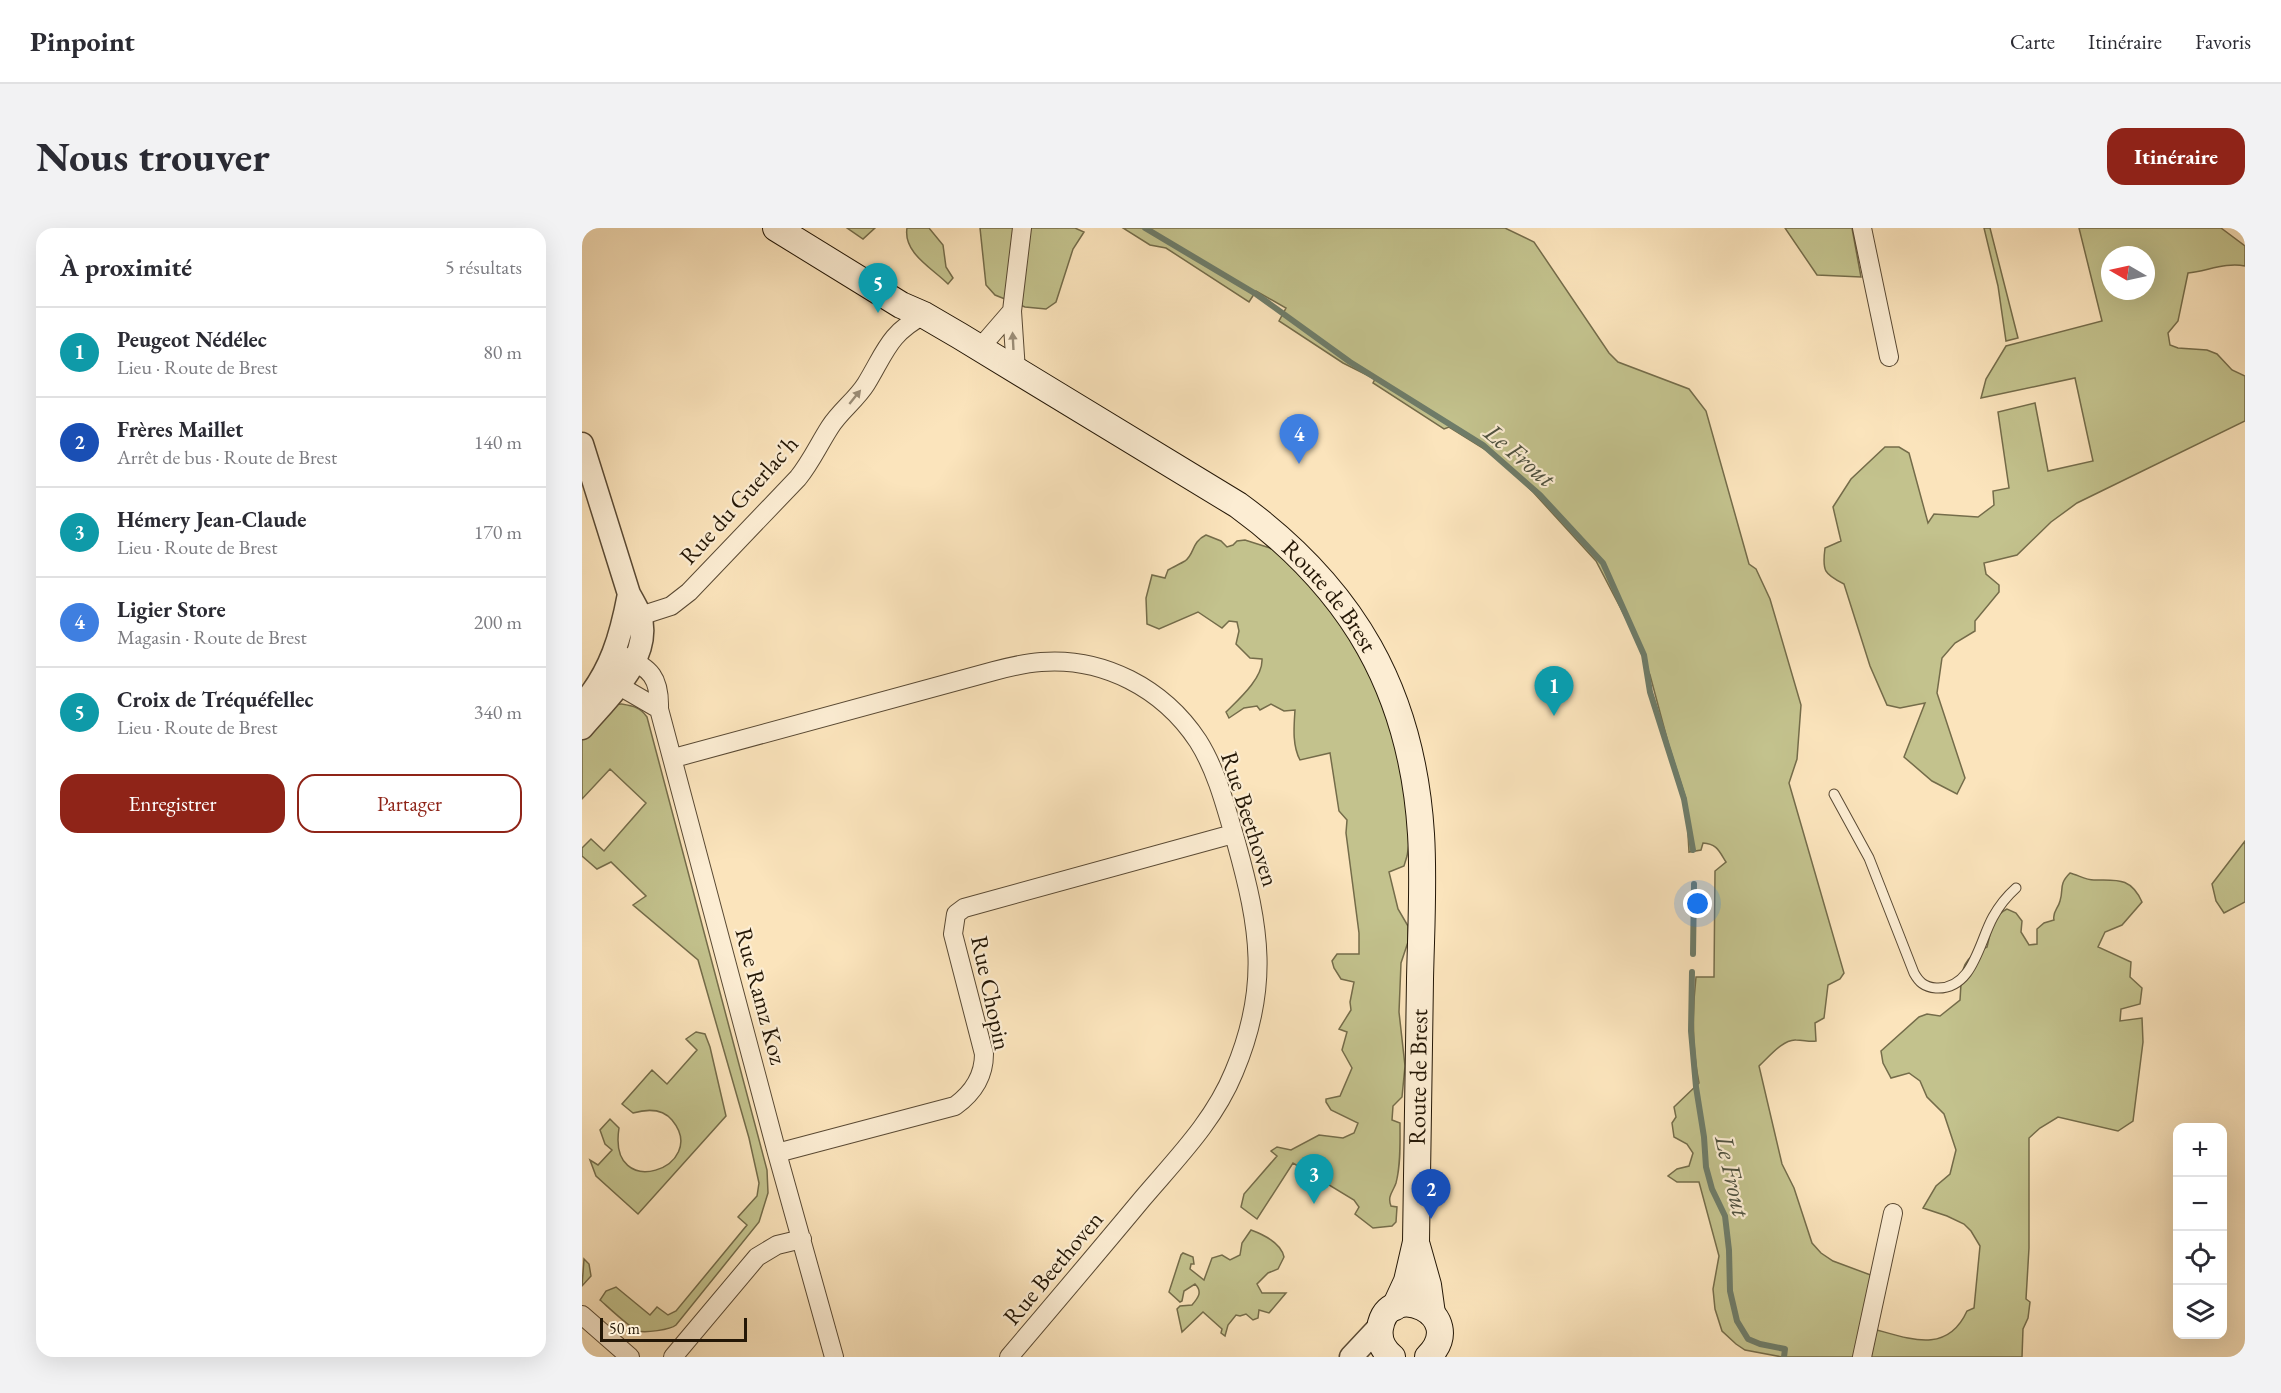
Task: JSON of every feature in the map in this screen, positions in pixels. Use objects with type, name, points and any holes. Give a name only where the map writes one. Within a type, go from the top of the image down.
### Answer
[{"type":"main road","name":"Route de Brest","points":[[776,228],[901,305],[924,315],[980,348],[1249,513],[1285,544],[1327,587],[1361,632],[1382,670],[1396,709],[1415,784],[1420,832],[1422,886],[1416,1242],[1407,1281],[1387,1316]]},
{"type":"main road","name":"Route de Brest","points":[[1416,1242],[1441,1335]]},
{"type":"main road","points":[[1392,1357],[1382,1345],[1379,1336],[1387,1316],[1411,1303],[1419,1305],[1441,1335],[1434,1351],[1428,1357]]},
{"type":"street","points":[[1016,371],[1012,311],[1022,228]]},
{"type":"street","points":[[1862,228],[1889,357]]},
{"type":"street","points":[[980,348],[1012,311]]},
{"type":"street","name":"Rue du Guerlac'h","points":[[640,616],[671,606],[688,592],[798,478],[836,419],[865,385],[894,336],[906,324],[924,315]]},
{"type":"street","points":[[582,444],[629,594],[640,616],[641,635],[625,656],[582,728]]},
{"type":"street","points":[[625,656],[629,594]]},
{"type":"street","name":"Rue Ramz Koz","points":[[625,656],[646,668],[655,679],[659,690],[659,709],[674,758],[777,1153],[834,1357]]},
{"type":"street","name":"Rue Beethoven","points":[[674,758],[1021,665],[1040,662],[1070,662],[1105,669],[1136,682],[1180,718],[1198,741],[1210,765],[1250,892],[1259,954],[1253,1018],[1233,1075],[1211,1115],[1196,1136],[1009,1357]]},
{"type":"street","points":[[582,705],[611,681]]},
{"type":"street","points":[[611,681],[659,709]]},
{"type":"street","name":"Rue Chopin","points":[[777,1153],[956,1106],[972,1091],[981,1073],[984,1054],[953,934],[956,914],[964,908],[1233,834]]},
{"type":"street","points":[[1862,1357],[1893,1213]]},
{"type":"street","points":[[673,1357],[757,1257],[777,1245],[802,1239]]},
{"type":"street","points":[[582,1315],[630,1357]]},
{"type":"street","points":[[1351,1357],[1387,1316]]},
{"type":"lane","points":[[1834,794],[1869,858],[1914,973],[1918,981],[1926,986],[1943,988],[1954,984],[1965,975],[1993,916],[2007,896],[2016,888]]},
{"type":"shaded area","points":[[847,228],[875,228],[863,239]]},
{"type":"shaded area","points":[[907,228],[929,228],[943,245],[946,267],[953,278],[948,284],[914,252],[909,245]]},
{"type":"shaded area","points":[[980,228],[1075,228],[1084,232],[1073,249],[1056,302],[1046,309],[1025,307],[995,295],[986,285]]},
{"type":"shaded area","points":[[1123,228],[1505,228],[1534,242],[1609,353],[1618,362],[1689,389],[1706,411],[1749,564],[1756,569],[1770,599],[1801,705],[1797,759],[1789,783],[1844,973],[1840,979],[1828,985],[1824,1018],[1815,1023],[1816,1041],[1796,1040],[1786,1043],[1759,1066],[1782,1164],[1794,1188],[1812,1243],[1833,1261],[1876,1277],[1866,1327],[1924,1340],[1936,1339],[1948,1334],[1958,1325],[1967,1311],[1974,1308],[1980,1246],[1964,1224],[1923,1208],[1936,1186],[1950,1174],[1956,1150],[1944,1114],[1927,1097],[1920,1081],[1909,1073],[1891,1078],[1883,1063],[1881,1051],[1919,1017],[1927,1014],[1940,1016],[1960,1000],[1964,968],[1971,956],[1987,947],[1993,925],[2002,912],[2007,909],[2016,913],[2022,921],[2021,932],[2029,945],[2037,944],[2037,929],[2044,923],[2054,920],[2063,884],[2070,873],[2091,880],[2122,882],[2128,884],[2138,894],[2142,902],[2122,925],[2105,932],[2098,947],[2131,962],[2130,977],[2142,988],[2140,1004],[2121,1009],[2120,1021],[2142,1018],[2143,1042],[2133,1121],[2118,1131],[2058,1117],[2029,1138],[2029,1248],[2026,1299],[2030,1302],[2028,1318],[2023,1329],[2022,1357],[1782,1357],[1745,1350],[1722,1331],[1715,1309],[1713,1289],[1719,1256],[1699,1182],[1677,1182],[1668,1176],[1677,1169],[1689,1166],[1693,1153],[1687,1144],[1674,1137],[1672,1123],[1676,1117],[1674,1107],[1699,1083],[1693,1030],[1696,977],[1714,977],[1715,871],[1726,862],[1712,845],[1703,843],[1701,850],[1689,852],[1686,799],[1650,675],[1633,632],[1596,561],[1533,492],[1486,450],[1449,427],[1444,429],[1373,383],[1375,379],[1343,363],[1279,321],[1286,308],[1256,291],[1249,302],[1166,248],[1150,245]]},
{"type":"shaded area","points":[[1785,228],[1852,228],[1861,277],[1817,275]]},
{"type":"shaded area","points":[[1984,228],[1990,228],[2018,338],[2006,341],[1998,286]]},
{"type":"shaded area","points":[[2079,228],[2221,228],[2245,246],[2245,266],[2224,266],[2188,273],[2178,321],[2168,333],[2170,345],[2178,348],[2207,350],[2217,354],[2232,370],[2245,376],[2245,421],[2077,503],[2051,522],[2017,555],[1984,563],[1986,574],[1999,585],[1999,592],[1975,621],[1975,631],[1955,643],[1942,658],[1937,693],[1965,778],[1957,794],[1932,781],[1904,757],[1925,703],[1900,708],[1887,705],[1870,666],[1844,584],[1828,574],[1824,567],[1825,548],[1841,541],[1833,507],[1851,479],[1885,447],[1899,447],[1909,453],[1928,523],[1934,514],[1978,517],[1994,505],[1993,491],[2009,488],[1998,412],[2035,403],[2048,471],[2093,461],[2075,378],[1981,398],[1986,379],[2006,346],[2102,321]]},
{"type":"shaded area","points":[[1206,535],[1221,541],[1227,547],[1237,541],[1245,540],[1270,548],[1289,559],[1350,631],[1392,715],[1411,832],[1404,866],[1389,872],[1398,909],[1408,926],[1408,942],[1401,963],[1399,1012],[1405,1066],[1402,1097],[1393,1106],[1392,1120],[1400,1123],[1400,1138],[1398,1176],[1390,1199],[1391,1206],[1397,1207],[1396,1222],[1392,1226],[1373,1228],[1355,1214],[1359,1207],[1354,1200],[1293,1163],[1257,1219],[1241,1207],[1244,1194],[1277,1156],[1271,1151],[1277,1147],[1291,1150],[1319,1135],[1343,1138],[1354,1133],[1358,1123],[1331,1110],[1326,1099],[1340,1096],[1352,1068],[1342,1050],[1347,1032],[1339,1029],[1351,1010],[1350,1002],[1354,982],[1341,979],[1332,961],[1337,954],[1359,954],[1359,933],[1346,833],[1347,820],[1339,811],[1330,753],[1300,760],[1295,742],[1295,710],[1284,711],[1271,704],[1260,710],[1257,706],[1244,708],[1229,718],[1226,712],[1254,681],[1259,673],[1262,659],[1250,658],[1236,644],[1239,631],[1237,622],[1229,621],[1222,628],[1198,612],[1159,629],[1147,624],[1146,598],[1152,575],[1165,578],[1168,570],[1185,561],[1198,541]]},
{"type":"shaded area","points":[[613,705],[636,707],[647,717],[767,1170],[768,1193],[759,1222],[676,1325],[663,1330],[646,1332],[634,1329],[600,1300],[606,1291],[616,1287],[650,1315],[657,1307],[668,1315],[676,1311],[747,1225],[738,1217],[757,1196],[759,1183],[749,1138],[698,960],[633,905],[646,896],[611,862],[597,869],[582,856],[582,848],[591,839],[604,851],[646,803],[610,769],[582,799],[582,736]]},
{"type":"shaded area","points":[[2245,841],[2245,902],[2224,913],[2216,901],[2212,884]]},
{"type":"shaded area","points":[[696,1032],[705,1034],[710,1047],[726,1116],[638,1214],[596,1176],[590,1160],[598,1165],[612,1150],[605,1144],[600,1130],[610,1119],[619,1128],[619,1151],[628,1165],[641,1171],[656,1170],[669,1163],[678,1152],[680,1137],[672,1120],[664,1113],[654,1110],[633,1113],[622,1104],[652,1070],[667,1084],[697,1050],[686,1039]]},
{"type":"shaded area","points":[[1251,1230],[1275,1243],[1284,1257],[1278,1269],[1268,1273],[1257,1284],[1262,1293],[1286,1293],[1269,1313],[1259,1310],[1258,1318],[1253,1320],[1246,1314],[1236,1315],[1228,1325],[1225,1336],[1221,1333],[1222,1329],[1203,1312],[1182,1332],[1177,1309],[1180,1306],[1192,1305],[1199,1292],[1195,1284],[1184,1291],[1180,1302],[1169,1292],[1181,1255],[1183,1253],[1193,1257],[1194,1264],[1191,1264],[1190,1269],[1204,1280],[1212,1258],[1222,1255],[1230,1260],[1240,1255],[1242,1243]]},
{"type":"shaded area","points":[[584,1259],[589,1264],[591,1276],[582,1286]]},
{"type":"waterway","name":"Le Frout","points":[[1145,228],[1256,294],[1350,362],[1483,445],[1540,495],[1603,563],[1644,655],[1650,692],[1684,799],[1693,850]]},
{"type":"waterway","name":"Le Frout","points":[[1693,954],[1694,884]]},
{"type":"waterway","name":"Le Frout","points":[[1692,972],[1691,1031],[1706,1167],[1712,1189],[1725,1216],[1730,1291],[1737,1321],[1748,1339],[1785,1349],[1784,1357]]},
{"type":"place","name":"Croix de Tréquéfellec","points":[[878,313]]},
{"type":"place","name":"Ligier Store","points":[[1299,464]]},
{"type":"place","name":"Peugeot Nédélec","points":[[1554,716]]},
{"type":"place","name":"Hémery Jean-Claude","points":[[1314,1204]]},
{"type":"place","name":"Frères Maillet","points":[[1431,1219]]}]
